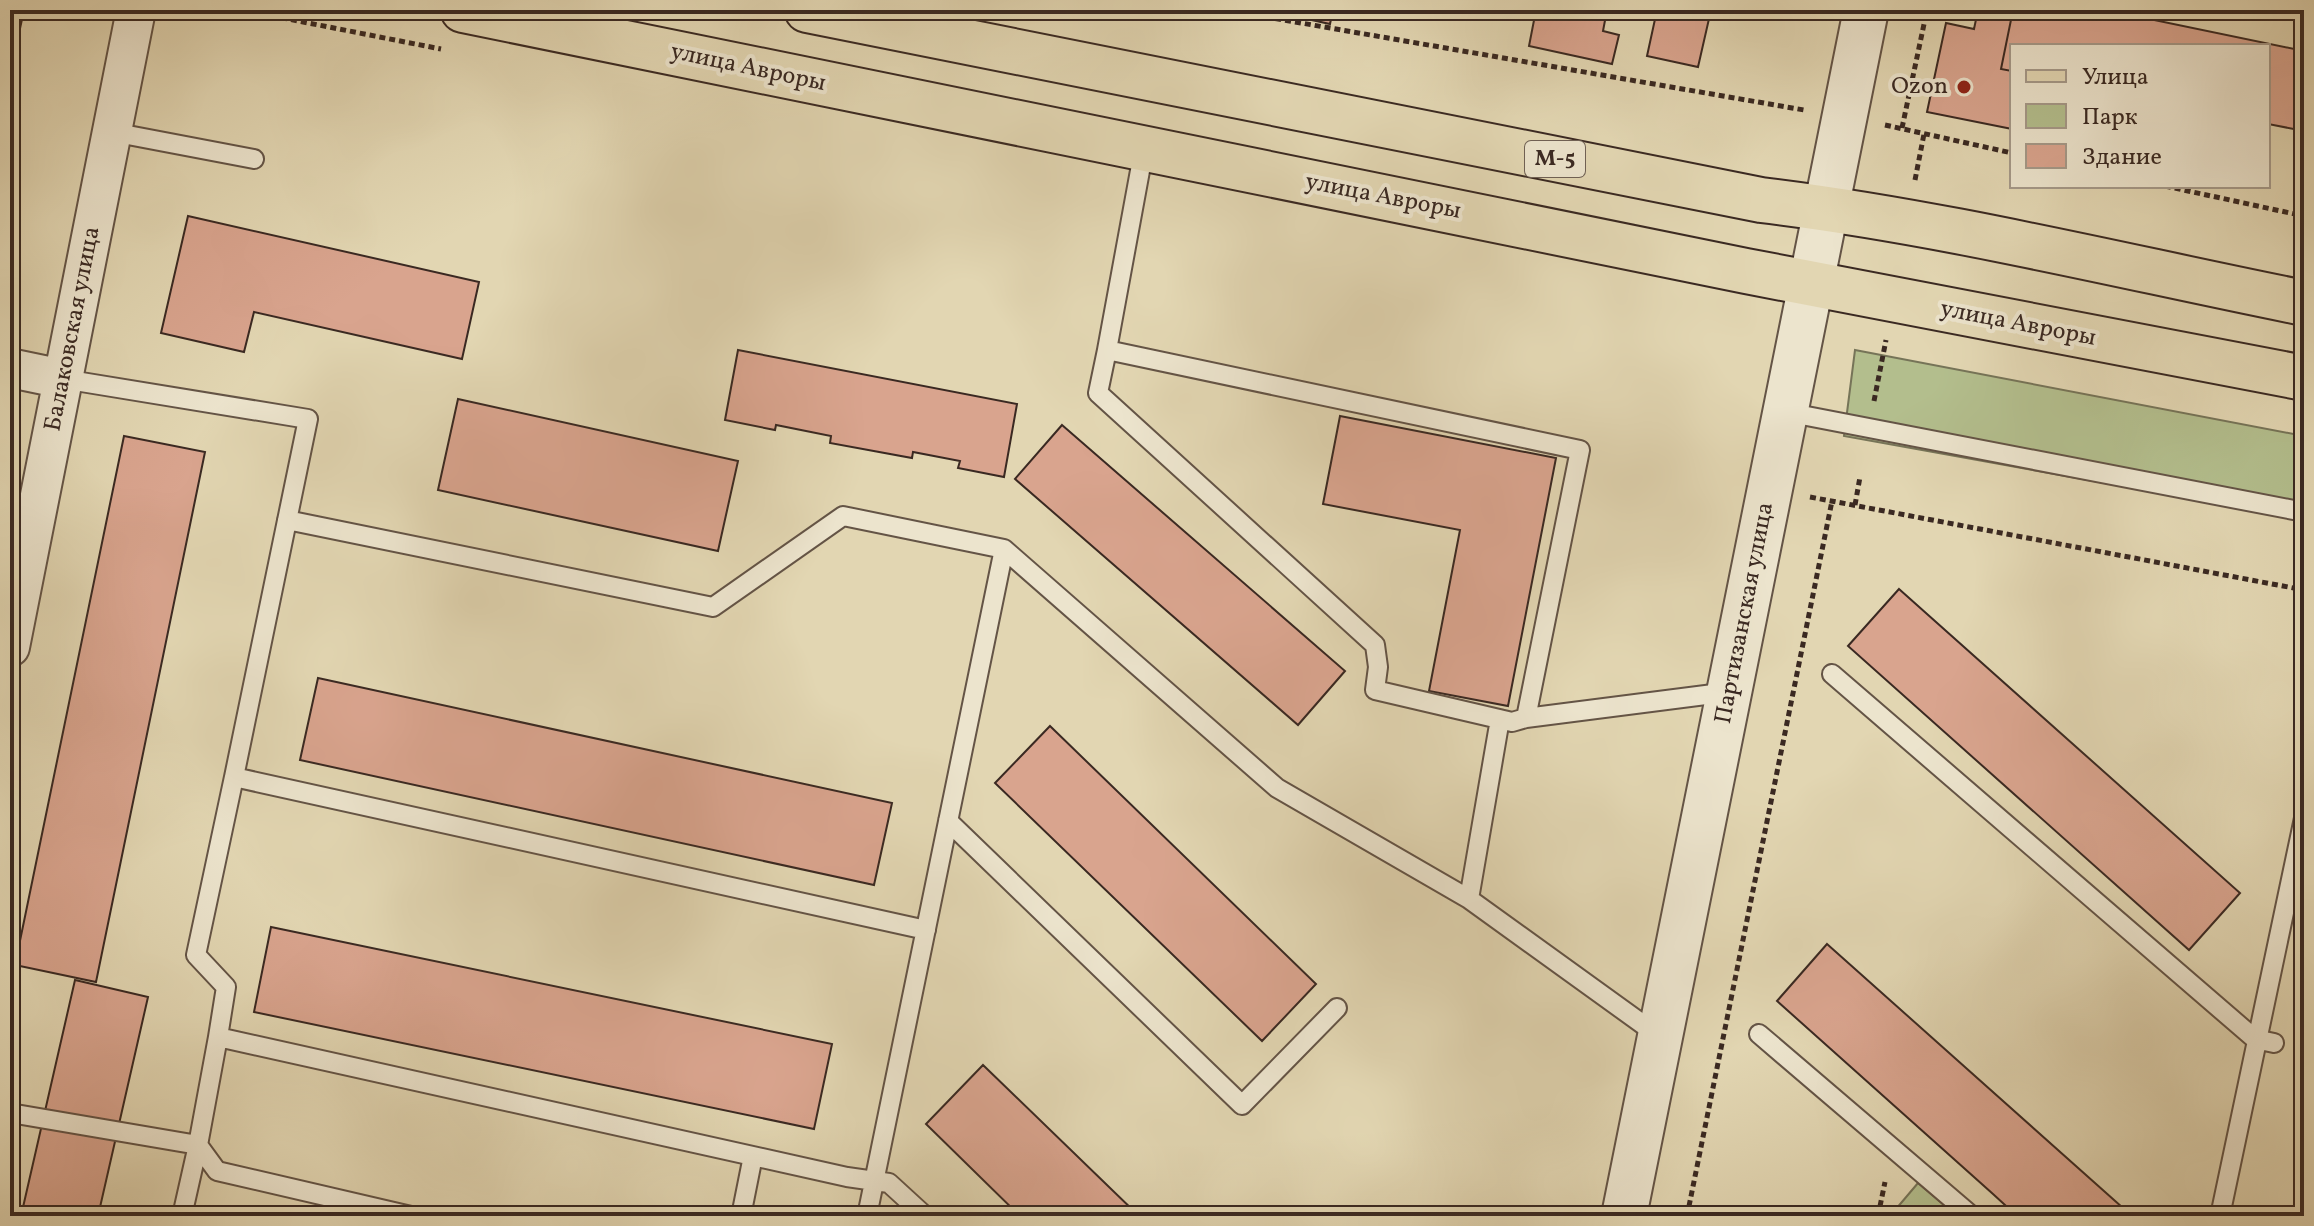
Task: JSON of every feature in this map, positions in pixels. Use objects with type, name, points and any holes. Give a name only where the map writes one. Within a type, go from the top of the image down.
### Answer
[{"type":"main road","name":"улица Авроры","points":[[463,10],[1811,284],[2304,378]]},
{"type":"main road","name":"М-5","points":[[807,10],[1746,197],[1826,208],[2304,303]]},
{"type":"street","name":"Балаковская улица","points":[[10,647],[136,10]]},
{"type":"street","name":"Партизанская улица","points":[[1624,1216],[1866,10]]},
{"type":"street","points":[[10,368],[63,379]]},
{"type":"lane","points":[[112,132],[254,159]]},
{"type":"lane","points":[[1144,149],[1098,393],[1375,645],[1378,667],[1375,690],[1512,722],[1729,692]]},
{"type":"lane","points":[[1107,350],[1580,450],[1526,718]]},
{"type":"lane","points":[[63,379],[308,419],[196,955],[226,987],[182,1216]]},
{"type":"lane","points":[[1786,412],[2304,512]]},
{"type":"lane","points":[[287,520],[713,607],[843,516],[1004,549],[1277,788],[1469,899],[1660,1036]]},
{"type":"lane","points":[[867,1216],[1004,549]]},
{"type":"lane","points":[[1832,674],[2265,1041]]},
{"type":"lane","points":[[1469,899],[1500,719]]},
{"type":"lane","points":[[234,777],[926,930]]},
{"type":"lane","points":[[2220,1216],[2265,1041],[2304,818]]},
{"type":"lane","points":[[948,821],[1242,1105],[1337,1008]]},
{"type":"lane","points":[[1759,1034],[1972,1216]]},
{"type":"lane","points":[[218,1037],[753,1156],[889,1183],[925,1216]]},
{"type":"lane","points":[[10,1113],[198,1145],[217,1171],[411,1216]]},
{"type":"lane","points":[[741,1216],[753,1156]]},
{"type":"path","points":[[1226,10],[1902,128],[2010,153]]},
{"type":"path","points":[[1902,128],[1927,10]]},
{"type":"path","points":[[1914,187],[1924,134]]},
{"type":"path","points":[[2174,188],[2304,216]]},
{"type":"path","points":[[1873,408],[1886,339]]},
{"type":"path","points":[[1855,505],[1860,477]]},
{"type":"path","points":[[1770,489],[2304,590]]},
{"type":"path","points":[[1687,1216],[1832,501]]},
{"type":"path","points":[[1878,1216],[1886,1176]]},
{"type":"green space","points":[[1855,350],[2304,436],[2304,519],[1844,436]]},
{"type":"green space","points":[[1918,1183],[1957,1216],[1904,1216],[1896,1209]]},
{"type":"building","points":[[10,10],[24,10],[16,47],[10,46]]},
{"type":"building","points":[[1266,10],[1333,10],[1330,24]]},
{"type":"building","points":[[1536,10],[1607,10],[1603,31],[1619,35],[1612,64],[1529,46]]},
{"type":"building","points":[[1657,10],[1711,10],[1698,67],[1647,56]]},
{"type":"building","points":[[1978,10],[2106,10],[2304,51],[2304,131],[2270,124],[2270,44],[2010,44],[2010,129],[1927,112],[1946,23],[1974,29]]},
{"type":"building","points":[[1978,10],[2013,10],[2001,69],[2010,71],[2010,129],[1927,112],[1946,23],[1974,29]]},
{"type":"building","points":[[188,216],[479,282],[462,359],[254,312],[244,352],[161,333]]},
{"type":"building","points":[[738,350],[1017,404],[1004,477],[958,468],[960,461],[913,452],[912,458],[830,443],[831,436],[776,425],[775,430],[725,420]]},
{"type":"building","points":[[458,399],[738,461],[718,551],[438,490]]},
{"type":"building","points":[[1340,416],[1556,458],[1508,706],[1429,691],[1460,530],[1323,504]]},
{"type":"building","points":[[1062,425],[1345,671],[1298,725],[1015,479]]},
{"type":"building","points":[[124,436],[205,452],[96,982],[15,965]]},
{"type":"building","points":[[1899,589],[2240,893],[2189,950],[1848,646]]},
{"type":"building","points":[[318,678],[892,803],[874,885],[300,760]]},
{"type":"building","points":[[1050,726],[1316,984],[1262,1041],[995,783]]},
{"type":"building","points":[[271,927],[832,1044],[814,1129],[254,1012]]},
{"type":"building","points":[[1827,944],[2132,1216],[2017,1216],[1777,1001]]},
{"type":"building","points":[[75,980],[148,997],[98,1216],[21,1216]]},
{"type":"building","points":[[983,1065],[1139,1216],[1020,1216],[926,1124]]},
{"type":"place","name":"Ozon","points":[[1964,87]]}]
